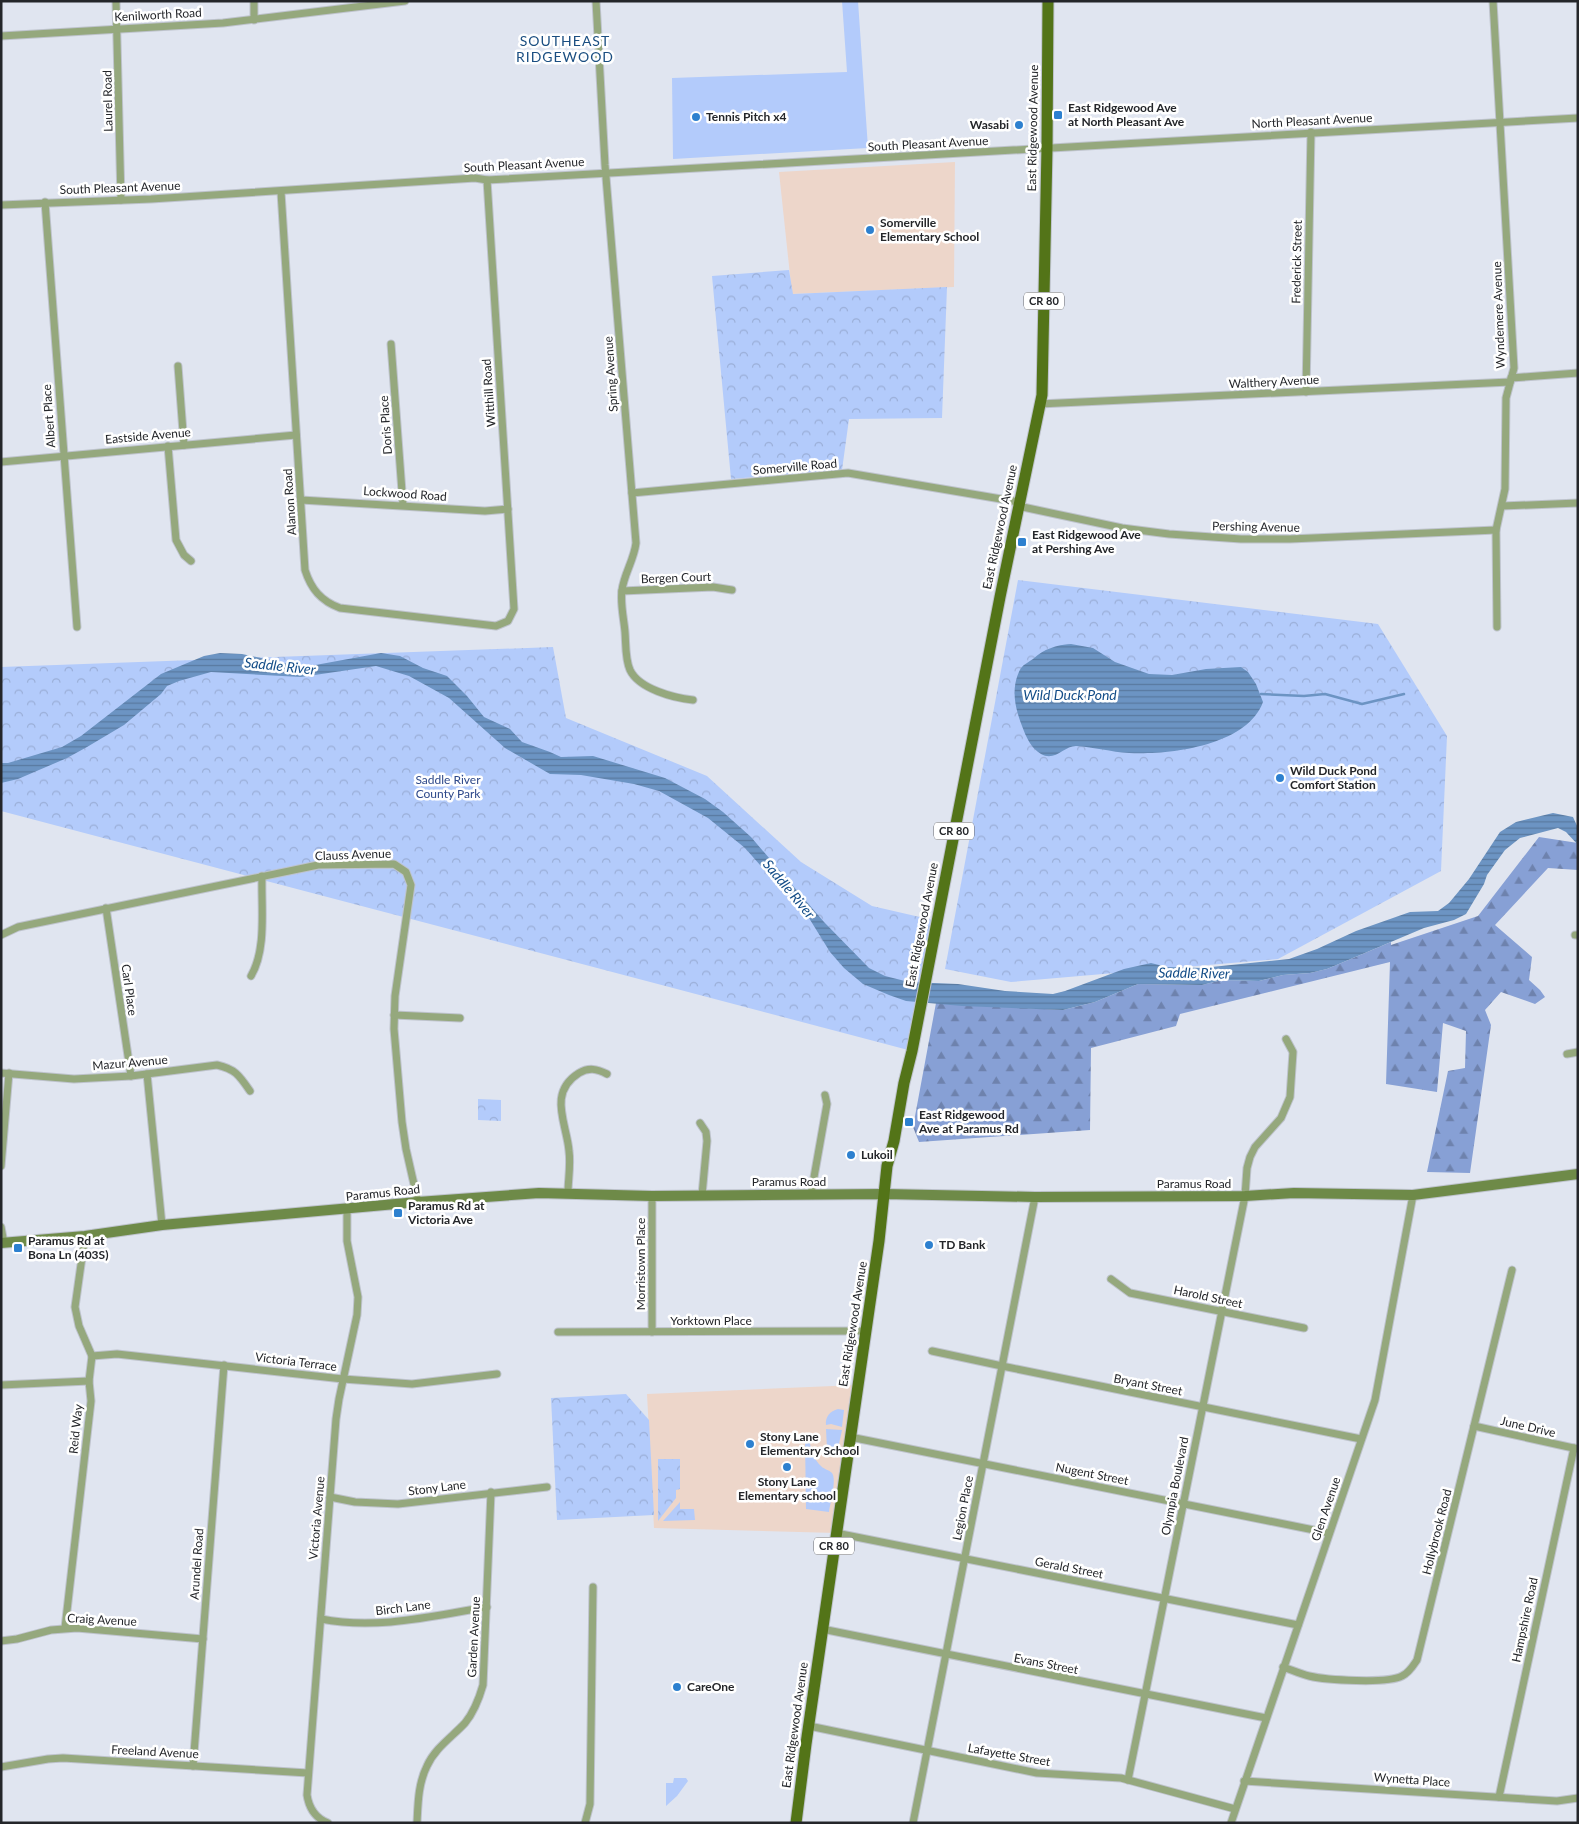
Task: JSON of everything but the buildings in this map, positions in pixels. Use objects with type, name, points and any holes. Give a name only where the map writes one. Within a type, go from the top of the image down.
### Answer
[{"type":"main road","name":"East Ridgewood Avenue","points":[[796,1823],[822,1629],[878,1252],[887,1166],[894,1141],[1042,395],[1048,1]]},
{"type":"main road","name":"Paramus Road","points":[[2,1243],[85,1236],[162,1225],[516,1195],[884,1194],[1035,1197],[1245,1196],[1294,1193],[1413,1194],[1578,1174]]},
{"type":"street","name":"Laurel Road","points":[[116,1],[121,200]]},
{"type":"street","points":[[254,1],[254,20]]},
{"type":"street","name":"Kenilworth Road","points":[[1,36],[254,20],[405,1]]},
{"type":"street","name":"Spring Avenue","points":[[596,1],[605,172],[636,543],[622,591],[628,664],[636,679],[646,686],[679,698],[693,700]]},
{"type":"street","name":"Wyndemere Avenue","points":[[1493,1],[1514,368],[1506,398],[1505,489],[1496,530],[1497,627]]},
{"type":"street","name":"North Pleasant Avenue","points":[[1047,148],[1578,118]]},
{"type":"street","name":"Frederick Street","points":[[1306,392],[1311,132]]},
{"type":"street","name":"South Pleasant Avenue","points":[[1,205],[281,192],[475,178],[487,180],[1047,148]]},
{"type":"street","name":"Witthill Road","points":[[487,180],[514,604]]},
{"type":"street","name":"Alanon Road","points":[[281,192],[300,500],[307,575],[314,590],[330,604],[350,610],[496,626],[508,621],[512,615],[514,604]]},
{"type":"street","name":"Albert Place","points":[[44,202],[77,627]]},
{"type":"street","name":"Doris Place","points":[[391,344],[403,505]]},
{"type":"street","points":[[178,366],[184,445]]},
{"type":"street","name":"Walthery Avenue","points":[[1040,404],[1306,392],[1511,380],[1578,373]]},
{"type":"street","name":"Eastside Avenue","points":[[1,462],[296,435]]},
{"type":"street","points":[[168,446],[176,540],[184,555],[191,561]]},
{"type":"street","name":"Somerville Road","points":[[632,493],[848,473],[1019,504]]},
{"type":"street","name":"Lockwood Road","points":[[300,500],[485,511],[508,509]]},
{"type":"street","points":[[1502,506],[1578,503]]},
{"type":"street","name":"Pershing Avenue","points":[[1019,504],[1122,528],[1241,539],[1290,539],[1496,530]]},
{"type":"street","name":"Bergen Court","points":[[622,591],[713,587],[732,590]]},
{"type":"street","name":"Clauss Avenue","points":[[1,934],[18,927],[106,908],[318,866],[388,862],[401,866],[406,872],[411,885],[394,996],[394,1016],[402,1122],[418,1202]]},
{"type":"street","points":[[252,976],[257,967],[261,952],[262,876]]},
{"type":"street","name":"Carl Place","points":[[106,908],[131,1076]]},
{"type":"street","points":[[394,1016],[460,1018]]},
{"type":"street","name":"Olympia Boulevard","points":[[1128,1780],[1245,1196],[1247,1168],[1255,1148],[1281,1118],[1290,1097],[1293,1052],[1286,1039]]},
{"type":"street","points":[[1567,1054],[1578,1052]]},
{"type":"street","name":"Mazur Avenue","points":[[5,1073],[74,1079],[131,1076],[217,1064],[230,1068],[239,1074],[250,1090]]},
{"type":"street","points":[[568,1194],[570,1151],[562,1117],[561,1101],[564,1091],[574,1076],[589,1068],[598,1069],[607,1074]]},
{"type":"street","points":[[1,1166],[5,1073]]},
{"type":"street","points":[[147,1074],[162,1225]]},
{"type":"street","points":[[811,1194],[828,1104],[825,1095]]},
{"type":"street","points":[[700,1123],[706,1132],[707,1141],[702,1195]]},
{"type":"street","name":"Glen Avenue","points":[[1231,1823],[1375,1400],[1413,1194]]},
{"type":"street","name":"Morristown Place","points":[[652,1196],[652,1332]]},
{"type":"street","name":"Legion Place","points":[[913,1823],[1035,1197]]},
{"type":"street","name":"Victoria Avenue","points":[[328,1823],[318,1817],[309,1804],[307,1795],[336,1419],[354,1332],[358,1297],[347,1241],[347,1209]]},
{"type":"street","points":[[1,1227],[2,1243]]},
{"type":"street","points":[[85,1236],[75,1307],[83,1337],[92,1356]]},
{"type":"street","name":"Hollybrook Road","points":[[1283,1667],[1310,1676],[1385,1680],[1401,1677],[1413,1667],[1417,1660],[1512,1270]]},
{"type":"street","name":"Harold Street","points":[[1111,1279],[1130,1293],[1304,1328]]},
{"type":"street","name":"Yorktown Place","points":[[558,1332],[865,1331]]},
{"type":"street","name":"Bryant Street","points":[[932,1351],[1361,1439]]},
{"type":"street","name":"Victoria Terrace","points":[[92,1356],[117,1354],[343,1379],[412,1384],[497,1374]]},
{"type":"street","name":"Reid Way","points":[[65,1628],[91,1401],[89,1381],[92,1356]]},
{"type":"street","name":"Arundel Road","points":[[193,1766],[224,1365]]},
{"type":"street","points":[[1,1385],[89,1381]]},
{"type":"street","name":"June Drive","points":[[1474,1426],[1576,1449]]},
{"type":"street","name":"Nugent Street","points":[[850,1437],[1329,1533]]},
{"type":"street","name":"Hampshire Road","points":[[1499,1797],[1576,1449]]},
{"type":"street","name":"Stony Lane","points":[[330,1497],[355,1502],[398,1504],[546,1487]]},
{"type":"street","name":"Garden Avenue","points":[[417,1823],[419,1790],[427,1766],[441,1746],[466,1722],[480,1698],[484,1675],[491,1492]]},
{"type":"street","name":"Gerald Street","points":[[836,1533],[1298,1625]]},
{"type":"street","points":[[585,1823],[590,1804],[593,1587]]},
{"type":"street","name":"Birch Lane","points":[[321,1619],[374,1624],[398,1622],[487,1607]]},
{"type":"street","name":"Craig Avenue","points":[[1,1641],[65,1628],[203,1639]]},
{"type":"street","name":"Evans Street","points":[[822,1629],[1266,1718]]},
{"type":"street","name":"Lafayette Street","points":[[809,1726],[1037,1774],[1128,1780],[1235,1809]]},
{"type":"street","name":"Freeland Avenue","points":[[1,1768],[48,1759],[64,1758],[308,1773]]},
{"type":"street","name":"Wynetta Place","points":[[1244,1781],[1557,1801],[1578,1798]]},
{"type":"shaded area","name":"Somerville Elementary School","points":[[955,162],[954,287],[792,294],[779,172]]},
{"type":"shaded area","name":"Stony Lane Elementary School","points":[[857,1385],[836,1533],[654,1528],[647,1394]]},
{"type":"green space","points":[[842,1],[858,1],[868,148],[673,159],[672,78],[847,72]]},
{"type":"green space","points":[[789,270],[793,294],[947,287],[942,418],[849,419],[842,470],[731,479],[712,276]]},
{"type":"green space","points":[[1018,580],[1378,624],[1447,736],[1441,871],[1278,959],[1011,982],[945,969]]},
{"type":"green space","name":"Saddle River County Park","points":[[553,647],[566,718],[707,776],[801,862],[872,906],[937,921],[912,1051],[1,811],[1,667]]},
{"type":"green space","points":[[1539,837],[1578,843],[1578,870],[1548,868],[1495,925],[1532,957],[1529,980],[1545,997],[1535,1004],[1501,992],[1485,1010],[1491,1025],[1470,1173],[1427,1172],[1448,1071],[1465,1068],[1466,1031],[1443,1023],[1437,1092],[1386,1084],[1390,962],[1180,1014],[1176,1026],[1091,1048],[1090,1130],[919,1142],[913,1127],[936,1003],[1063,1010],[1095,1002],[1138,984],[1202,985],[1222,980],[1259,981],[1283,975],[1310,973],[1327,969],[1391,942],[1391,945],[1478,916]]},
{"type":"green space","points":[[478,1099],[501,1100],[501,1121],[478,1120]]},
{"type":"green space","points":[[626,1394],[649,1420],[654,1515],[557,1520],[551,1398]]},
{"type":"green space","points":[[838,1409],[844,1410],[842,1427],[831,1424],[826,1425],[826,1419],[829,1415]]},
{"type":"green space","points":[[826,1429],[842,1430],[837,1453],[827,1449]]},
{"type":"green space","points":[[805,1438],[809,1439],[816,1461],[832,1473],[833,1476],[834,1486],[829,1512],[806,1509]]},
{"type":"green space","points":[[658,1459],[680,1459],[680,1489],[676,1490],[676,1498],[658,1521]]},
{"type":"green space","points":[[680,1502],[680,1509],[694,1509],[695,1520],[663,1521]]},
{"type":"green space","points":[[674,1778],[686,1778],[688,1781],[677,1796],[666,1806],[666,1783],[673,1783]]},
{"type":"water","name":"Wild Duck Pond","points":[[1071,644],[1093,648],[1115,662],[1149,674],[1172,675],[1206,669],[1241,667],[1248,672],[1256,684],[1263,702],[1254,717],[1241,729],[1205,745],[1165,752],[1146,753],[1076,746],[1067,748],[1055,755],[1046,756],[1034,749],[1019,719],[1015,697],[1016,683],[1021,668],[1024,665],[1050,648]]},
{"type":"water","name":"Saddle River","points":[[220,653],[242,654],[298,666],[310,666],[381,653],[400,656],[423,668],[447,676],[484,717],[510,729],[522,742],[561,757],[593,756],[665,778],[705,799],[751,837],[824,922],[869,968],[885,976],[909,982],[958,984],[1005,991],[1053,994],[1124,969],[1151,963],[1167,967],[1202,968],[1289,959],[1317,949],[1356,931],[1410,912],[1438,911],[1449,903],[1469,879],[1500,832],[1516,822],[1553,813],[1573,817],[1578,828],[1578,845],[1566,832],[1558,828],[1520,838],[1505,850],[1487,875],[1484,884],[1466,914],[1454,920],[1424,928],[1327,969],[1310,973],[1283,975],[1259,981],[1222,980],[1202,985],[1138,984],[1095,1002],[1063,1010],[962,1006],[906,1001],[863,984],[844,968],[830,952],[804,910],[783,891],[745,848],[708,818],[659,791],[634,784],[581,775],[550,774],[505,748],[449,698],[409,676],[376,666],[301,677],[211,672],[179,681],[167,686],[161,694],[124,725],[87,747],[67,758],[18,779],[1,783],[1,763],[8,763],[62,747],[81,736],[161,674],[204,656]]},
{"type":"waterway","points":[[1261,694],[1304,696],[1325,694],[1362,704],[1404,694]]},
{"type":"place","name":"East Ridgewood Ave at North Pleasant Ave","points":[[1058,115]]},
{"type":"place","name":"Tennis Pitch x4","points":[[696,117]]},
{"type":"place","name":"Wasabi","points":[[1019,125]]},
{"type":"place","name":"Somerville Elementary School","points":[[870,230]]},
{"type":"place","name":"East Ridgewood Ave at Pershing Ave","points":[[1022,542]]},
{"type":"place","name":"Wild Duck Pond Comfort Station","points":[[1280,778]]},
{"type":"place","name":"East Ridgewood Ave at Paramus Rd","points":[[909,1122]]},
{"type":"place","name":"Lukoil","points":[[851,1155]]},
{"type":"place","name":"Paramus Rd at Victoria Ave","points":[[398,1213]]},
{"type":"place","name":"TD Bank","points":[[929,1245]]},
{"type":"place","name":"Paramus Rd at Bona Ln (403S)","points":[[18,1248]]},
{"type":"place","name":"Stony Lane Elementary School","points":[[750,1444]]},
{"type":"place","name":"Stony Lane Elementary school","points":[[787,1467]]},
{"type":"place","name":"CareOne","points":[[677,1687]]},
{"type":"district","name":"SOUTHEAST RIDGEWOOD","points":[[565,49]]}]
